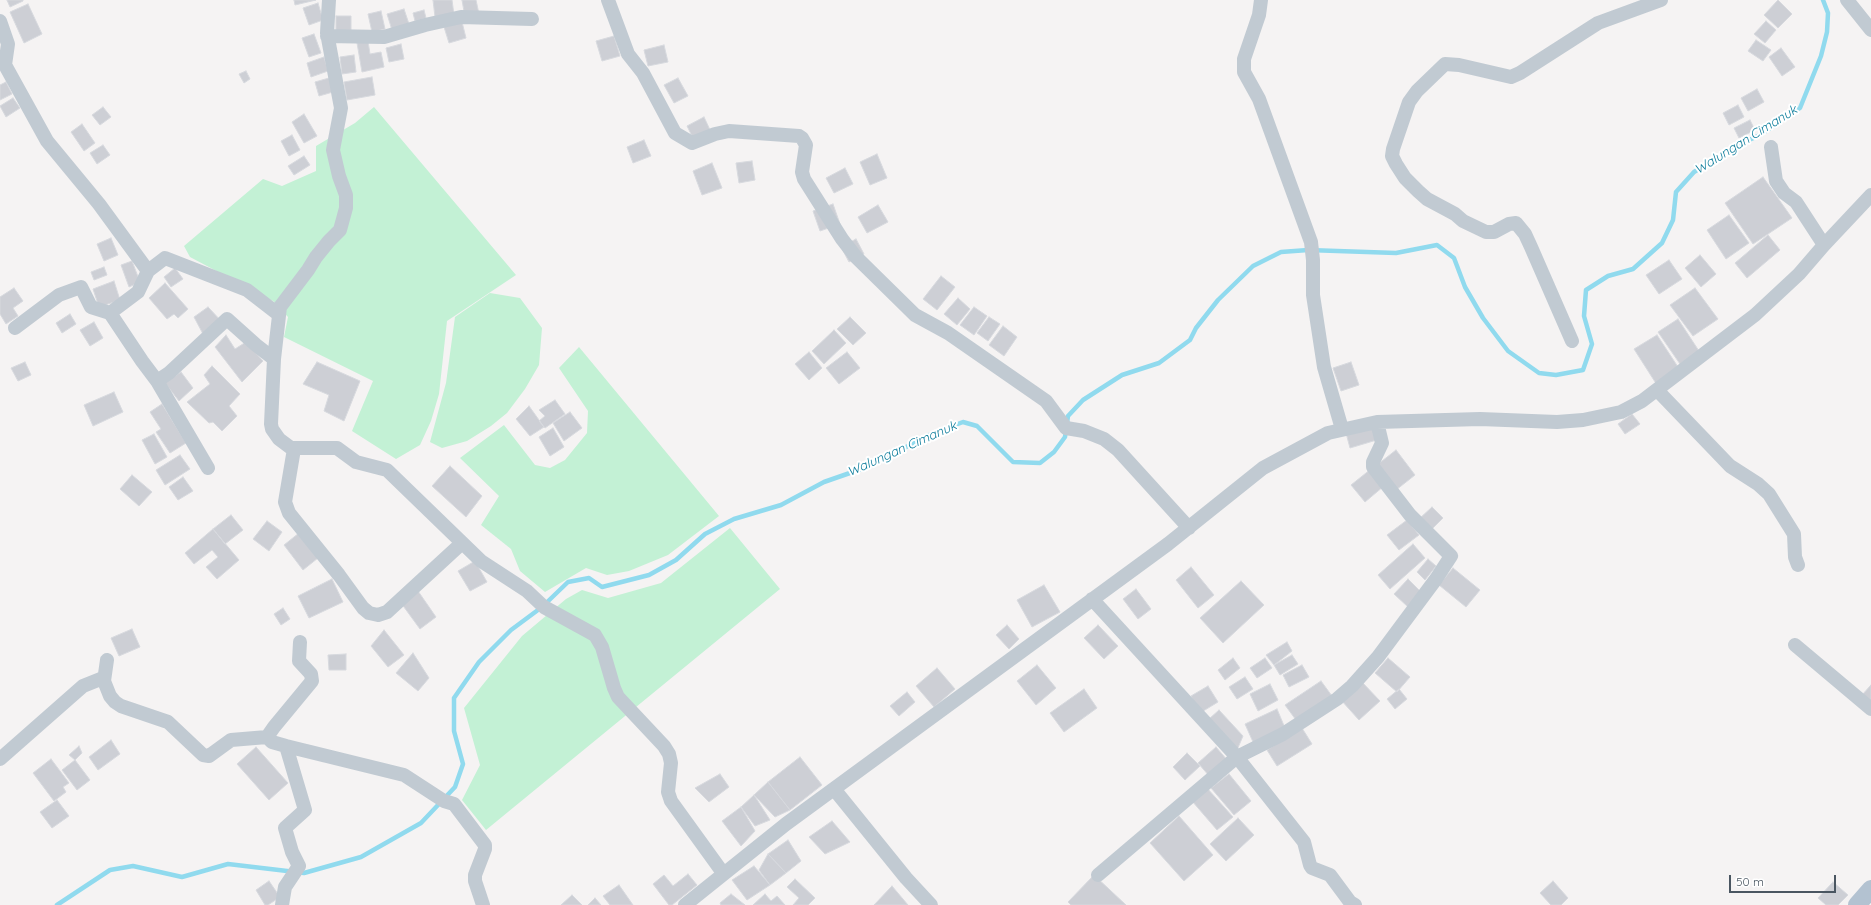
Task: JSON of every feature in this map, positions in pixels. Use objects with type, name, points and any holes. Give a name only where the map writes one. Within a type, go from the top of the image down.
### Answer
[{"type":"main road","points":[[1857,905],[1871,889]]},
{"type":"street","points":[[329,0],[327,36],[340,108],[333,150],[338,176],[346,195],[346,208],[340,230],[328,241],[280,307],[274,359],[271,424],[279,439],[286,446],[294,449],[337,448],[356,462],[387,470],[481,561],[527,590],[544,607],[591,632],[599,640],[618,697],[664,746],[669,754],[671,763],[668,792],[671,801],[724,874]]},
{"type":"street","points":[[608,0],[628,54],[643,73],[674,131],[695,143],[715,134],[729,131],[799,136],[802,138],[806,145],[802,172],[804,179],[842,239],[856,257],[915,315],[948,332],[1046,401],[1066,428],[1084,431],[1104,439],[1118,450],[1189,528]]},
{"type":"street","points":[[1260,0],[1259,15],[1244,59],[1244,72],[1260,99],[1312,242],[1314,260],[1313,295],[1324,367],[1342,429]]},
{"type":"street","points":[[1572,341],[1525,234],[1516,223],[1509,224],[1494,232],[1486,232],[1463,221],[1455,214],[1427,198],[1405,178],[1392,156],[1393,149],[1409,102],[1427,80],[1445,64],[1459,65],[1511,77],[1520,73],[1598,23],[1661,0]]},
{"type":"street","points":[[1847,0],[1871,30]]},
{"type":"street","points":[[327,36],[384,37],[425,25],[461,17],[532,19]]},
{"type":"street","points":[[0,21],[8,44],[5,65],[47,140],[99,204],[148,271]]},
{"type":"street","points":[[1771,147],[1776,181],[1784,193],[1796,202],[1824,245]]},
{"type":"street","points":[[685,905],[786,824],[1189,528],[1263,468],[1328,433],[1377,422],[1480,418],[1558,422],[1583,420],[1621,412],[1642,401],[1755,315],[1800,274],[1824,245],[1871,195]]},
{"type":"street","points":[[110,313],[138,292],[148,271],[165,258],[247,290],[278,314]]},
{"type":"street","points":[[15,328],[59,295],[82,286],[91,307],[110,313],[157,381],[208,468]]},
{"type":"street","points":[[157,381],[169,373],[228,319],[256,345],[274,359]]},
{"type":"street","points":[[1657,390],[1726,462],[1758,484],[1769,494],[1794,534],[1795,557],[1798,566]]},
{"type":"street","points":[[1098,875],[1237,757],[1283,734],[1337,699],[1352,686],[1378,657],[1436,579],[1451,556],[1410,515],[1373,467],[1372,462],[1382,446],[1377,422]]},
{"type":"street","points":[[294,449],[285,502],[288,513],[339,575],[363,608],[369,613],[378,615],[387,612],[462,543]]},
{"type":"street","points":[[1092,599],[1237,757],[1300,837],[1312,868],[1330,875],[1350,902],[1355,905]]},
{"type":"street","points":[[107,660],[104,678],[110,696],[117,704],[168,722],[198,751],[206,756],[212,754],[231,740],[270,733],[313,678],[299,661],[300,642]]},
{"type":"street","points":[[1795,645],[1871,710]]},
{"type":"street","points":[[0,759],[83,686],[104,678]]},
{"type":"street","points":[[270,733],[272,742],[404,776],[440,799],[456,806],[485,845],[485,849],[475,875],[475,881],[483,905]]},
{"type":"street","points":[[282,905],[285,887],[299,866],[292,852],[285,828],[305,810],[286,746]]},
{"type":"street","points":[[834,789],[906,878],[931,905]]},
{"type":"green space","points":[[374,107],[516,275],[447,321],[439,394],[431,421],[420,445],[396,459],[352,431],[373,381],[284,337],[288,317],[273,301],[190,257],[184,246],[263,179],[282,186],[316,171],[316,146],[355,123]]},
{"type":"green space","points":[[490,293],[520,298],[542,328],[539,365],[525,389],[507,413],[491,426],[467,441],[442,448],[430,442],[446,383],[455,317]]},
{"type":"green space","points":[[579,347],[719,516],[668,555],[629,571],[607,575],[586,568],[545,592],[520,571],[511,549],[481,525],[499,496],[460,458],[504,425],[535,465],[550,468],[565,460],[587,433],[588,411],[559,368]]},
{"type":"green space","points":[[730,528],[780,589],[486,830],[462,800],[480,765],[464,708],[522,636],[566,599],[582,590],[608,598],[661,583]]},
{"type":"building","points":[[7,0],[23,0],[23,1],[10,7]]},
{"type":"building","points":[[294,0],[316,0],[295,5]]},
{"type":"building","points":[[433,0],[452,0],[454,15],[435,17]]},
{"type":"building","points":[[462,0],[476,0],[479,14],[465,17]]},
{"type":"building","points":[[1778,0],[1792,14],[1778,28],[1764,15]]},
{"type":"building","points":[[318,3],[323,20],[309,25],[303,8]]},
{"type":"building","points":[[28,4],[42,34],[24,43],[10,12]]},
{"type":"building","points":[[404,9],[409,24],[392,30],[387,14]]},
{"type":"building","points":[[424,10],[426,18],[415,21],[413,13]]},
{"type":"building","points":[[381,11],[385,29],[372,32],[368,14]]},
{"type":"building","points":[[336,16],[351,16],[351,30],[336,31]]},
{"type":"building","points":[[1766,21],[1776,30],[1765,43],[1754,34]]},
{"type":"building","points":[[462,22],[466,38],[449,43],[444,27]]},
{"type":"building","points":[[314,34],[321,53],[309,57],[302,38]]},
{"type":"building","points":[[614,36],[620,56],[602,61],[596,41]]},
{"type":"building","points":[[1756,40],[1771,50],[1763,61],[1748,51]]},
{"type":"building","points":[[368,41],[370,54],[381,52],[384,67],[362,72],[357,43]]},
{"type":"building","points":[[401,44],[404,59],[389,62],[386,48]]},
{"type":"building","points":[[664,45],[668,62],[648,66],[644,50]]},
{"type":"building","points":[[1781,48],[1795,67],[1782,76],[1769,57]]},
{"type":"building","points":[[354,55],[356,72],[342,74],[340,57]]},
{"type":"building","points":[[324,57],[328,71],[311,77],[307,63]]},
{"type":"building","points":[[246,71],[250,79],[244,83],[239,74]]},
{"type":"building","points":[[372,77],[375,95],[347,100],[344,82]]},
{"type":"building","points":[[329,78],[333,92],[319,96],[315,82]]},
{"type":"building","points":[[678,78],[688,96],[674,103],[664,85]]},
{"type":"building","points":[[6,82],[12,94],[0,100],[0,85]]},
{"type":"building","points":[[1757,89],[1764,102],[1748,111],[1741,98]]},
{"type":"building","points":[[13,98],[20,108],[6,117],[0,106]]},
{"type":"building","points":[[1738,105],[1744,117],[1729,125],[1723,113]]},
{"type":"building","points":[[103,107],[111,117],[100,125],[92,115]]},
{"type":"building","points":[[304,114],[317,136],[304,143],[292,122]]},
{"type":"building","points":[[704,117],[711,132],[694,140],[687,126]]},
{"type":"building","points":[[1750,120],[1755,130],[1739,138],[1734,128]]},
{"type":"building","points":[[82,124],[95,143],[84,151],[71,132]]},
{"type":"building","points":[[292,135],[300,150],[289,156],[281,141]]},
{"type":"building","points":[[644,140],[651,156],[633,163],[627,147]]},
{"type":"building","points":[[103,145],[110,155],[97,164],[90,153]]},
{"type":"building","points":[[877,154],[887,178],[870,185],[860,162]]},
{"type":"building","points":[[304,156],[310,165],[294,175],[288,166]]},
{"type":"building","points":[[752,161],[755,180],[739,183],[736,163]]},
{"type":"building","points":[[712,163],[722,188],[702,195],[693,171]]},
{"type":"building","points":[[845,168],[853,184],[834,193],[826,178]]},
{"type":"building","points":[[1763,177],[1792,218],[1753,244],[1725,203]]},
{"type":"building","points":[[833,204],[840,224],[820,231],[813,211]]},
{"type":"building","points":[[878,205],[888,222],[867,233],[858,217]]},
{"type":"building","points":[[1729,215],[1749,243],[1726,259],[1707,230]]},
{"type":"building","points":[[1768,235],[1780,250],[1747,278],[1735,263]]},
{"type":"building","points":[[111,238],[118,255],[104,261],[97,244]]},
{"type":"building","points":[[856,239],[864,254],[849,262],[841,247]]},
{"type":"building","points":[[1700,255],[1716,274],[1701,287],[1685,268]]},
{"type":"building","points":[[1669,260],[1682,279],[1659,294],[1646,275]]},
{"type":"building","points":[[132,261],[140,282],[129,287],[121,265]]},
{"type":"building","points":[[104,267],[107,275],[94,280],[91,272]]},
{"type":"building","points":[[175,268],[183,279],[171,287],[164,277]]},
{"type":"building","points":[[941,276],[955,287],[937,310],[923,299]]},
{"type":"building","points":[[114,281],[120,300],[99,307],[93,289]]},
{"type":"building","points":[[165,283],[188,309],[178,318],[174,314],[167,319],[149,298]]},
{"type":"building","points":[[14,288],[23,301],[13,308],[18,316],[6,324],[0,314],[0,297]]},
{"type":"building","points":[[1695,288],[1718,319],[1693,336],[1670,305]]},
{"type":"building","points":[[958,298],[970,309],[957,325],[944,314]]},
{"type":"building","points":[[208,307],[223,323],[203,334],[194,317]]},
{"type":"building","points":[[974,307],[987,316],[974,335],[960,325]]},
{"type":"building","points":[[70,314],[76,324],[62,333],[56,323]]},
{"type":"building","points":[[850,317],[866,333],[853,345],[837,329]]},
{"type":"building","points":[[989,317],[1000,324],[988,341],[977,333]]},
{"type":"building","points":[[1678,319],[1699,351],[1680,364],[1658,332]]},
{"type":"building","points":[[94,322],[103,338],[90,346],[80,330]]},
{"type":"building","points":[[1003,326],[1017,337],[1004,356],[989,345]]},
{"type":"building","points":[[834,330],[846,343],[824,364],[812,351]]},
{"type":"building","points":[[226,335],[235,349],[246,342],[263,361],[242,382],[215,347]]},
{"type":"building","points":[[1657,335],[1680,370],[1657,385],[1634,349]]},
{"type":"building","points":[[809,352],[822,368],[809,380],[795,364]]},
{"type":"building","points":[[847,352],[860,368],[839,384],[826,368]]},
{"type":"building","points":[[25,362],[31,375],[18,381],[11,368]]},
{"type":"building","points":[[317,362],[360,381],[344,421],[324,411],[329,395],[303,384]]},
{"type":"building","points":[[1351,362],[1359,385],[1341,391],[1333,368]]},
{"type":"building","points":[[212,366],[240,394],[229,406],[237,416],[222,431],[213,422],[209,423],[187,402],[210,384],[204,375]]},
{"type":"building","points":[[181,372],[193,388],[179,401],[165,383]]},
{"type":"building","points":[[114,392],[123,412],[93,426],[84,405]]},
{"type":"building","points":[[555,400],[565,414],[545,428],[539,421],[545,416],[539,410]]},
{"type":"building","points":[[162,404],[186,443],[170,453],[156,432],[161,429],[150,412]]},
{"type":"building","points":[[529,406],[544,427],[530,436],[516,419]]},
{"type":"building","points":[[570,412],[582,428],[564,441],[553,423]]},
{"type":"building","points":[[1632,414],[1640,424],[1625,434],[1618,424]]},
{"type":"building","points":[[1376,425],[1380,439],[1350,448],[1346,433]]},
{"type":"building","points":[[553,428],[564,447],[550,456],[539,437]]},
{"type":"building","points":[[154,434],[167,457],[155,464],[142,440]]},
{"type":"building","points":[[1396,450],[1415,475],[1396,490],[1377,465]]},
{"type":"building","points":[[180,455],[190,469],[165,485],[156,470]]},
{"type":"building","points":[[450,466],[482,496],[466,517],[432,486]]},
{"type":"building","points":[[1371,469],[1384,486],[1365,502],[1351,485]]},
{"type":"building","points":[[132,475],[152,492],[139,506],[120,489]]},
{"type":"building","points":[[183,477],[193,491],[178,500],[169,487]]},
{"type":"building","points":[[1432,507],[1443,518],[1430,531],[1419,519]]},
{"type":"building","points":[[231,515],[243,530],[225,544],[213,529]]},
{"type":"building","points":[[1407,520],[1419,535],[1399,550],[1387,535]]},
{"type":"building","points":[[267,521],[282,532],[269,551],[253,539]]},
{"type":"building","points":[[213,529],[239,560],[217,579],[206,567],[218,557],[212,550],[194,564],[185,553]]},
{"type":"building","points":[[299,533],[318,558],[303,570],[284,545]]},
{"type":"building","points":[[1413,544],[1425,558],[1390,589],[1378,575]]},
{"type":"building","points":[[1428,559],[1436,566],[1425,580],[1417,572]]},
{"type":"building","points":[[475,561],[487,582],[470,591],[458,571]]},
{"type":"building","points":[[1191,567],[1214,595],[1198,608],[1176,580]]},
{"type":"building","points":[[1453,568],[1480,590],[1466,607],[1439,585]]},
{"type":"building","points":[[332,579],[343,602],[309,618],[298,596]]},
{"type":"building","points":[[1408,579],[1422,593],[1408,607],[1394,594]]},
{"type":"building","points":[[1241,581],[1264,605],[1223,643],[1200,618]]},
{"type":"building","points":[[1044,585],[1060,612],[1032,627],[1017,600]]},
{"type":"building","points":[[1136,589],[1151,609],[1138,619],[1123,599]]},
{"type":"building","points":[[418,591],[436,617],[420,629],[401,603]]},
{"type":"building","points":[[283,608],[290,619],[281,625],[274,614]]},
{"type":"building","points":[[1007,625],[1019,639],[1009,649],[996,635]]},
{"type":"building","points":[[1098,625],[1118,646],[1104,659],[1084,638]]},
{"type":"building","points":[[132,629],[140,647],[119,656],[111,638]]},
{"type":"building","points":[[384,630],[404,655],[388,667],[371,646]]},
{"type":"building","points":[[1287,642],[1292,651],[1274,665],[1266,655]]},
{"type":"building","points":[[413,653],[429,678],[418,691],[396,673]]},
{"type":"building","points":[[346,654],[346,670],[329,670],[328,655]]},
{"type":"building","points":[[1292,655],[1298,664],[1280,675],[1274,665]]},
{"type":"building","points":[[1233,658],[1240,668],[1225,680],[1218,670]]},
{"type":"building","points":[[1265,658],[1272,668],[1257,678],[1250,668]]},
{"type":"building","points":[[1388,658],[1410,677],[1397,692],[1375,673]]},
{"type":"building","points":[[1037,665],[1056,688],[1036,705],[1017,681]]},
{"type":"building","points":[[1302,665],[1309,677],[1289,687],[1283,675]]},
{"type":"building","points":[[937,668],[955,689],[934,707],[916,686]]},
{"type":"building","points":[[1245,677],[1253,689],[1237,699],[1229,687]]},
{"type":"building","points":[[1321,681],[1332,696],[1296,720],[1285,705]]},
{"type":"building","points":[[1362,682],[1380,701],[1359,720],[1341,700]]},
{"type":"building","points":[[1270,684],[1278,700],[1258,711],[1250,694]]},
{"type":"building","points":[[1871,685],[1871,703],[1862,695]]},
{"type":"building","points":[[1208,686],[1218,702],[1200,713],[1191,696]]},
{"type":"building","points":[[1084,689],[1097,708],[1064,732],[1050,713]]},
{"type":"building","points":[[1399,689],[1407,699],[1395,709],[1387,699]]},
{"type":"building","points":[[907,692],[915,702],[899,716],[890,706]]},
{"type":"building","points":[[1277,709],[1285,728],[1253,742],[1245,724]]},
{"type":"building","points":[[1219,710],[1243,736],[1237,750],[1209,719]]},
{"type":"building","points":[[1302,728],[1312,744],[1277,766],[1267,750]]},
{"type":"building","points":[[111,740],[120,754],[98,770],[89,757]]},
{"type":"building","points":[[79,746],[82,753],[75,760],[69,755]]},
{"type":"building","points":[[256,747],[288,783],[269,800],[237,764]]},
{"type":"building","points":[[1216,747],[1228,761],[1210,777],[1198,763]]},
{"type":"building","points":[[1187,753],[1200,766],[1185,780],[1173,767]]},
{"type":"building","points":[[800,757],[822,785],[790,810],[768,782]]},
{"type":"building","points":[[51,759],[69,783],[63,787],[66,792],[54,801],[33,773]]},
{"type":"building","points":[[75,760],[90,780],[77,790],[62,770]]},
{"type":"building","points":[[720,774],[729,787],[709,802],[695,788]]},
{"type":"building","points":[[1229,774],[1251,801],[1234,815],[1211,788]]},
{"type":"building","points":[[768,782],[790,810],[775,817],[754,795]]},
{"type":"building","points":[[1207,788],[1233,817],[1217,830],[1192,801]]},
{"type":"building","points":[[754,795],[770,820],[755,826],[741,807]]},
{"type":"building","points":[[57,800],[69,816],[52,828],[40,812]]},
{"type":"building","points":[[741,807],[755,831],[741,846],[722,821]]},
{"type":"building","points":[[1179,816],[1213,855],[1184,881],[1150,843]]},
{"type":"building","points":[[1238,818],[1254,835],[1226,861],[1210,844]]},
{"type":"building","points":[[832,821],[850,842],[825,854],[809,837]]},
{"type":"building","points":[[788,840],[801,861],[786,873],[768,854]]},
{"type":"building","points":[[768,854],[786,873],[770,885],[759,870]]},
{"type":"building","points":[[754,866],[770,885],[747,900],[732,880]]},
{"type":"building","points":[[688,874],[697,885],[672,905],[669,905],[653,884],[664,875],[673,886]]},
{"type":"building","points":[[1094,875],[1126,905],[1071,905],[1068,902]]},
{"type":"building","points":[[795,879],[815,898],[808,905],[793,905],[799,898],[787,887]]},
{"type":"building","points":[[269,881],[280,897],[268,905],[265,905],[256,890]]},
{"type":"building","points":[[1553,881],[1568,898],[1561,905],[1551,905],[1540,893]]},
{"type":"building","points":[[1833,882],[1848,895],[1838,905],[1826,905],[1818,898]]},
{"type":"building","points":[[619,885],[633,905],[610,905],[603,896]]},
{"type":"building","points":[[892,886],[908,905],[874,905]]},
{"type":"building","points":[[731,894],[745,905],[721,905],[720,903]]},
{"type":"building","points":[[765,894],[771,901],[777,896],[785,905],[753,905]]},
{"type":"building","points":[[572,895],[582,905],[561,905]]},
{"type":"building","points":[[595,898],[601,905],[588,905]]},
{"type":"waterway","name":"Walungan Cimanuk","points":[[1067,423],[1068,416],[1083,400],[1122,375],[1159,363],[1190,340],[1196,328],[1218,300],[1253,266],[1281,252],[1308,250],[1396,253],[1437,245],[1454,258],[1465,287],[1483,318],[1508,351],[1539,373],[1556,375],[1583,370],[1592,344],[1584,316],[1586,290],[1608,276],[1633,269],[1662,243],[1673,220],[1676,192],[1694,172],[1736,146],[1760,135],[1800,108],[1821,56],[1827,32],[1828,13],[1823,0]]},
{"type":"waterway","name":"Walungan Cimanuk","points":[[57,905],[110,870],[133,866],[182,877],[228,864],[304,873],[361,857],[421,823],[455,787],[463,764],[454,731],[454,698],[479,662],[511,630],[542,607],[568,582],[589,578],[602,587],[649,575],[676,560],[705,534],[734,519],[781,505],[824,482],[870,466],[929,435],[963,422],[977,426],[1013,462],[1040,463],[1054,452],[1065,437],[1066,430]]}]
